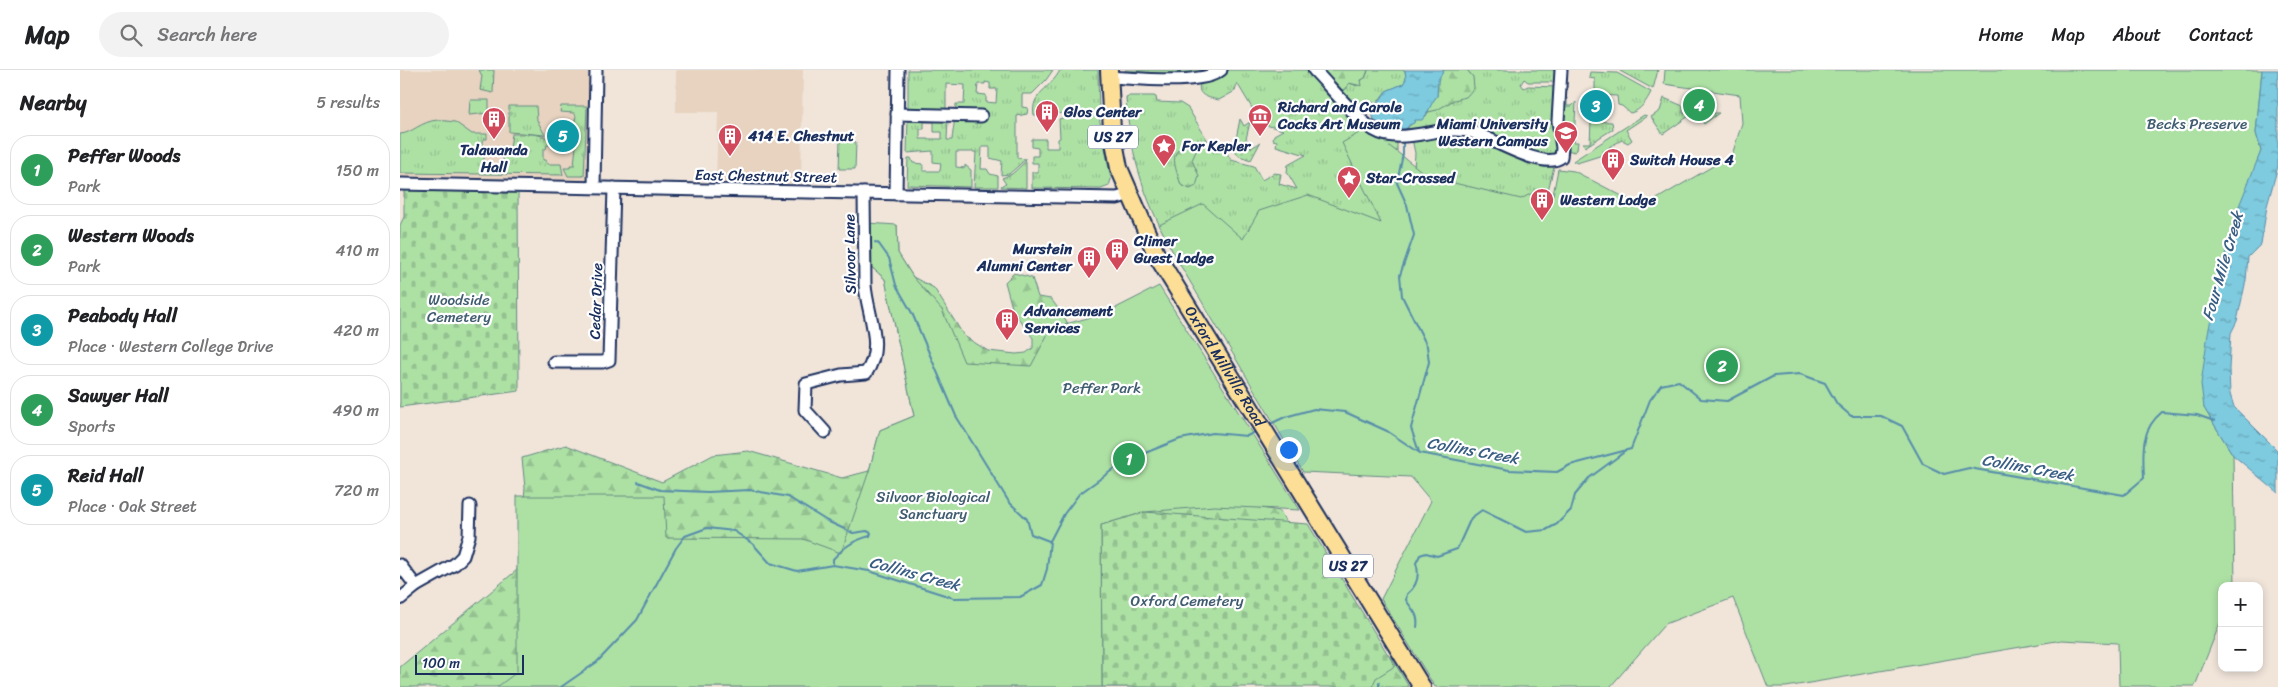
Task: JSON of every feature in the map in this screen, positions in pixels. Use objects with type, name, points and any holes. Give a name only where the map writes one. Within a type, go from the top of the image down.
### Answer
[{"type":"highway","name":"US 27","points":[[1113,74],[1111,121],[1115,149],[1119,168],[1131,194]]},
{"type":"highway","name":"Oxford Millville Road","points":[[1131,194],[1157,256],[1275,445],[1422,687]]},
{"type":"street","points":[[594,188],[596,70]]},
{"type":"street","points":[[896,194],[898,70]]},
{"type":"street","points":[[1113,74],[1193,79],[1208,77],[1221,70]]},
{"type":"street","points":[[1314,70],[1367,124],[1379,132],[1394,135],[1460,129],[1478,134],[1532,158],[1550,161],[1561,157],[1562,148],[1558,121],[1561,70]]},
{"type":"street","points":[[897,114],[981,116]]},
{"type":"street","name":"East Chestnut Street","points":[[400,184],[1117,198],[1131,194]]},
{"type":"street","name":"Cedar Drive","points":[[554,362],[603,362],[610,360],[614,188]]},
{"type":"street","name":"Silvoor Lane","points":[[825,432],[805,410],[806,384],[841,375],[866,373],[874,362],[874,326],[866,300],[865,285],[864,193]]},
{"type":"street","points":[[400,599],[416,586],[455,564],[463,556],[470,536],[470,506]]},
{"type":"street","points":[[400,565],[416,586]]},
{"type":"shaded area","points":[[400,70],[596,70],[594,187],[400,184]]},
{"type":"shaded area","points":[[676,70],[803,70],[801,183],[716,182],[718,112],[676,112]]},
{"type":"green space","points":[[479,70],[494,70],[493,93],[480,90],[482,76]]},
{"type":"green space","points":[[908,70],[1053,70],[1032,94],[1022,94],[1022,107],[1028,108],[1027,114],[1017,116],[1017,158],[1026,159],[1009,174],[1001,175],[1002,161],[990,158],[990,147],[982,147],[981,169],[987,169],[990,174],[998,176],[998,187],[974,187],[976,152],[956,152],[956,167],[965,168],[965,165],[971,170],[971,187],[907,185],[908,158],[911,158],[913,163],[923,164],[923,171],[940,171],[941,163],[933,162],[933,151],[907,153],[908,118],[948,119],[947,140],[952,140],[956,104],[964,104],[965,85],[946,84],[946,111],[908,111]],"holes":[[[985,82],[990,83],[990,89],[997,89],[996,103],[986,102],[986,95],[977,94],[978,84],[985,84]],[[924,122],[934,122],[934,132],[942,132],[942,139],[920,139],[920,129],[924,129]]]},
{"type":"green space","points":[[1060,70],[1098,70],[1099,117],[1111,179],[1109,186],[1101,189],[1032,188],[1032,172],[1038,172],[1038,163],[1032,163],[1032,156],[1038,156],[1038,148],[1032,147],[1032,139],[1046,139],[1046,148],[1058,148],[1058,139],[1060,138],[1059,119],[1066,117],[1064,114],[1056,113],[1055,107],[1038,107],[1037,115],[1034,115],[1035,101]]},
{"type":"green space","points":[[1125,70],[1215,70],[1193,76],[1125,73]]},
{"type":"green space","points":[[1227,70],[1309,70],[1368,131],[1397,139],[1397,155],[1381,223],[1247,254],[1164,234],[1149,202],[1138,168],[1130,134],[1126,97],[1154,96],[1157,102],[1180,103],[1188,108],[1211,146],[1221,143],[1231,160],[1254,166],[1262,180],[1274,173],[1281,174],[1279,184],[1297,189],[1287,172],[1288,165],[1306,155],[1276,146],[1277,141],[1273,140],[1274,135],[1283,130],[1262,124],[1260,117],[1267,113],[1252,108],[1237,83],[1235,91],[1219,100],[1205,96],[1200,91],[1200,84]]},
{"type":"green space","points":[[1319,70],[1368,70],[1365,78],[1361,80],[1362,86],[1349,83],[1346,89],[1339,91]]},
{"type":"green space","points":[[1368,70],[1405,70],[1406,79],[1403,84],[1386,91],[1376,104],[1372,102],[1366,107],[1365,115],[1339,91],[1346,89],[1349,83],[1357,86]]},
{"type":"green space","points":[[1444,70],[1467,70],[1473,77],[1474,88],[1466,97],[1454,100],[1437,110],[1428,112],[1431,103],[1437,96],[1438,80]]},
{"type":"green space","points":[[1467,70],[1557,70],[1557,82],[1528,82],[1524,79],[1521,84],[1524,88],[1528,86],[1557,87],[1557,146],[1554,153],[1539,155],[1529,152],[1490,134],[1474,129],[1444,128],[1405,131],[1415,120],[1426,116],[1428,112],[1442,107],[1459,94],[1473,77]]},
{"type":"green space","points":[[1620,70],[1658,70],[1653,89],[1620,71]]},
{"type":"green space","name":"Becks Preserve","points":[[1665,70],[2262,70],[2256,133],[2261,151],[2251,180],[2204,408],[2233,455],[2235,582],[2218,582],[2218,628],[2195,686],[2119,686],[2118,643],[2062,640],[1786,687],[1768,687],[1733,598],[1665,624],[1610,687],[1435,687],[1381,599],[1431,501],[1411,477],[1303,472],[1176,258],[1159,225],[1203,204],[1243,239],[1259,211],[1308,195],[1381,223],[1342,143],[1364,130],[1374,134],[1429,177],[1521,199],[1534,192],[1553,195],[1558,169],[1574,171],[1643,207],[1732,155],[1742,123],[1740,95],[1664,84]]},
{"type":"green space","points":[[1590,72],[1617,73],[1651,92],[1640,108],[1630,113],[1618,105],[1617,96],[1595,95],[1595,79],[1589,78]]},
{"type":"green space","points":[[1565,98],[1567,98],[1567,106],[1572,106],[1576,102],[1574,142],[1578,142],[1577,150],[1574,152],[1567,150],[1564,137],[1562,106],[1565,106]]},
{"type":"green space","points":[[1664,98],[1683,106],[1683,113],[1719,113],[1704,124],[1698,116],[1692,120],[1689,116],[1663,134],[1651,117],[1660,111]]},
{"type":"green space","points":[[470,100],[489,100],[489,113],[469,115]]},
{"type":"green space","points":[[509,106],[536,106],[537,120],[545,135],[509,132]]},
{"type":"green space","points":[[561,106],[587,106],[584,176],[568,176],[564,168],[570,168],[570,165],[574,165],[577,136],[573,129],[576,116],[574,113],[560,112]]},
{"type":"green space","points":[[1644,115],[1647,116],[1626,130],[1632,140],[1628,143],[1622,140],[1609,147],[1609,153],[1577,163],[1573,161]]},
{"type":"green space","points":[[1240,119],[1244,126],[1250,122],[1246,139],[1251,148],[1260,143],[1251,160],[1239,156],[1234,149]]},
{"type":"green space","points":[[438,120],[455,122],[472,134],[487,134],[487,139],[484,139],[482,142],[482,154],[484,154],[484,163],[487,163],[487,166],[499,166],[499,163],[503,163],[503,156],[510,148],[512,134],[536,135],[546,138],[554,145],[547,145],[546,149],[543,149],[543,160],[546,160],[547,164],[561,164],[563,175],[400,173],[400,134]]},
{"type":"green space","points":[[1591,121],[1612,122],[1613,129],[1585,147],[1583,143],[1590,143]]},
{"type":"green space","points":[[1463,134],[1535,163],[1554,167],[1546,198],[1535,202],[1437,195],[1414,168],[1415,153],[1412,139]]},
{"type":"green space","points":[[840,140],[856,142],[855,169],[839,169]]},
{"type":"green space","points":[[1189,145],[1195,146],[1197,149],[1192,160],[1199,176],[1196,186],[1190,189],[1181,185],[1174,160],[1177,151]]},
{"type":"green space","points":[[1026,161],[1026,188],[1001,187],[1006,184],[1002,178],[1012,174]]},
{"type":"green space","name":"Woodside Cemetery","points":[[404,184],[518,186],[519,391],[400,407],[400,225],[404,217]]},
{"type":"green space","points":[[867,223],[897,225],[898,253],[913,277],[942,310],[964,362],[1031,366],[1051,328],[1106,313],[1159,286],[1300,510],[1214,506],[1145,512],[1101,525],[1102,687],[497,687],[517,672],[517,496],[664,496],[666,538],[803,539],[841,553],[869,471],[880,430],[914,416],[885,279],[868,264]]},
{"type":"green space","points":[[897,225],[898,253],[913,277],[934,288],[964,336],[988,351],[1016,354],[1026,353],[1033,348],[1033,338],[1013,311],[1005,282],[1014,273],[1032,278],[1038,297],[1051,299],[1078,341],[1200,499],[1280,511],[1287,524],[1149,687],[400,687],[400,667],[517,570],[525,488],[522,458],[566,445],[662,482],[713,455],[748,451],[842,478],[869,471],[880,430],[914,416],[885,279],[868,264]]},
{"type":"green space","name":"Oxford Cemetery","points":[[1145,512],[1308,524],[1395,666],[1376,678],[1372,687],[1102,687],[1101,525]]},
{"type":"green space","points":[[1391,657],[1409,687],[1355,687]]},
{"type":"water","points":[[1405,70],[1444,70],[1438,80],[1437,96],[1422,120],[1415,120],[1405,131],[1389,130],[1374,120],[1371,109],[1379,102],[1386,91],[1403,84],[1406,79]]},
{"type":"water","name":"Four Mile Creek","points":[[2262,70],[2278,70],[2278,166],[2267,206],[2261,244],[2248,257],[2246,280],[2237,321],[2231,333],[2229,369],[2230,394],[2234,407],[2278,451],[2278,493],[2233,455],[2204,408],[2201,384],[2208,333],[2224,259],[2237,211],[2261,151],[2256,133]]},
{"type":"waterway","points":[[1403,140],[1403,154],[1397,183],[1407,205],[1414,235],[1400,275],[1402,296],[1427,346],[1429,362],[1411,428],[1419,452]]},
{"type":"waterway","points":[[875,242],[879,244],[889,258],[896,285],[912,313],[956,416],[1009,502],[1027,519],[1031,534],[1049,541]]},
{"type":"waterway","name":"Collins Creek","points":[[1268,425],[1285,417],[1314,409],[1345,412],[1387,431],[1420,453],[1509,470],[1557,472],[1570,465],[1631,449],[1650,400],[1661,385],[1679,381],[1701,399],[1727,401],[1774,376],[1800,374],[1825,383],[1837,404],[1851,416],[1881,416],[1902,426],[1923,464],[1944,474],[1969,468],[2124,495],[2144,478],[2143,450],[2146,434],[2155,419],[2162,412],[2197,415],[2214,421]]},
{"type":"waterway","name":"Collins Creek","points":[[561,687],[597,662],[637,620],[676,548],[685,536],[707,528],[734,531],[753,544],[770,563],[797,571],[833,565],[869,571],[954,598],[1020,597],[1042,585],[1047,569],[1050,541],[1064,514],[1079,494],[1125,461],[1180,439],[1213,433],[1247,436],[1257,431]]},
{"type":"waterway","points":[[1417,627],[1416,616],[1406,600],[1407,594],[1417,580],[1416,563],[1420,555],[1426,553],[1437,556],[1457,549],[1471,518],[1482,510],[1526,532],[1546,530],[1557,524],[1571,510],[1575,495],[1589,478],[1623,453]]},
{"type":"waterway","points":[[638,482],[660,490],[708,492],[750,490],[788,497],[827,521],[853,533],[867,531],[871,533],[870,536],[854,542],[845,548],[833,559],[833,564]]},
{"type":"waterway","points":[[1379,682],[1379,687]]},
{"type":"place","name":"Sawyer Hall","points":[[1699,105]]},
{"type":"place","name":"Peabody Hall","points":[[1596,106]]},
{"type":"place","name":"Glos Center","points":[[1047,133]]},
{"type":"place","name":"Reid Hall","points":[[563,136]]},
{"type":"place","name":"Richard and Carole Cocks Art Museum","points":[[1260,137]]},
{"type":"place","name":"Talawanda Hall","points":[[494,140]]},
{"type":"place","name":"Miami University Western Campus","points":[[1566,154]]},
{"type":"place","name":"414 E. Chestnut","points":[[730,157]]},
{"type":"place","name":"For Kepler","points":[[1164,167]]},
{"type":"place","name":"Switch House 4","points":[[1613,181]]},
{"type":"place","name":"Star-Crossed","points":[[1349,199]]},
{"type":"place","name":"Western Lodge","points":[[1542,221]]},
{"type":"place","name":"Climer Guest Lodge","points":[[1117,271]]},
{"type":"place","name":"Murstein Alumni Center","points":[[1089,279]]},
{"type":"place","name":"Advancement Services","points":[[1007,341]]},
{"type":"place","name":"Western Woods","points":[[1722,366]]},
{"type":"place","name":"Peffer Woods","points":[[1129,459]]},
{"type":"park label","name":"Peffer Park","points":[[1102,388]]},
{"type":"park label","name":"Silvoor Biological Sanctuary","points":[[933,506]]}]
